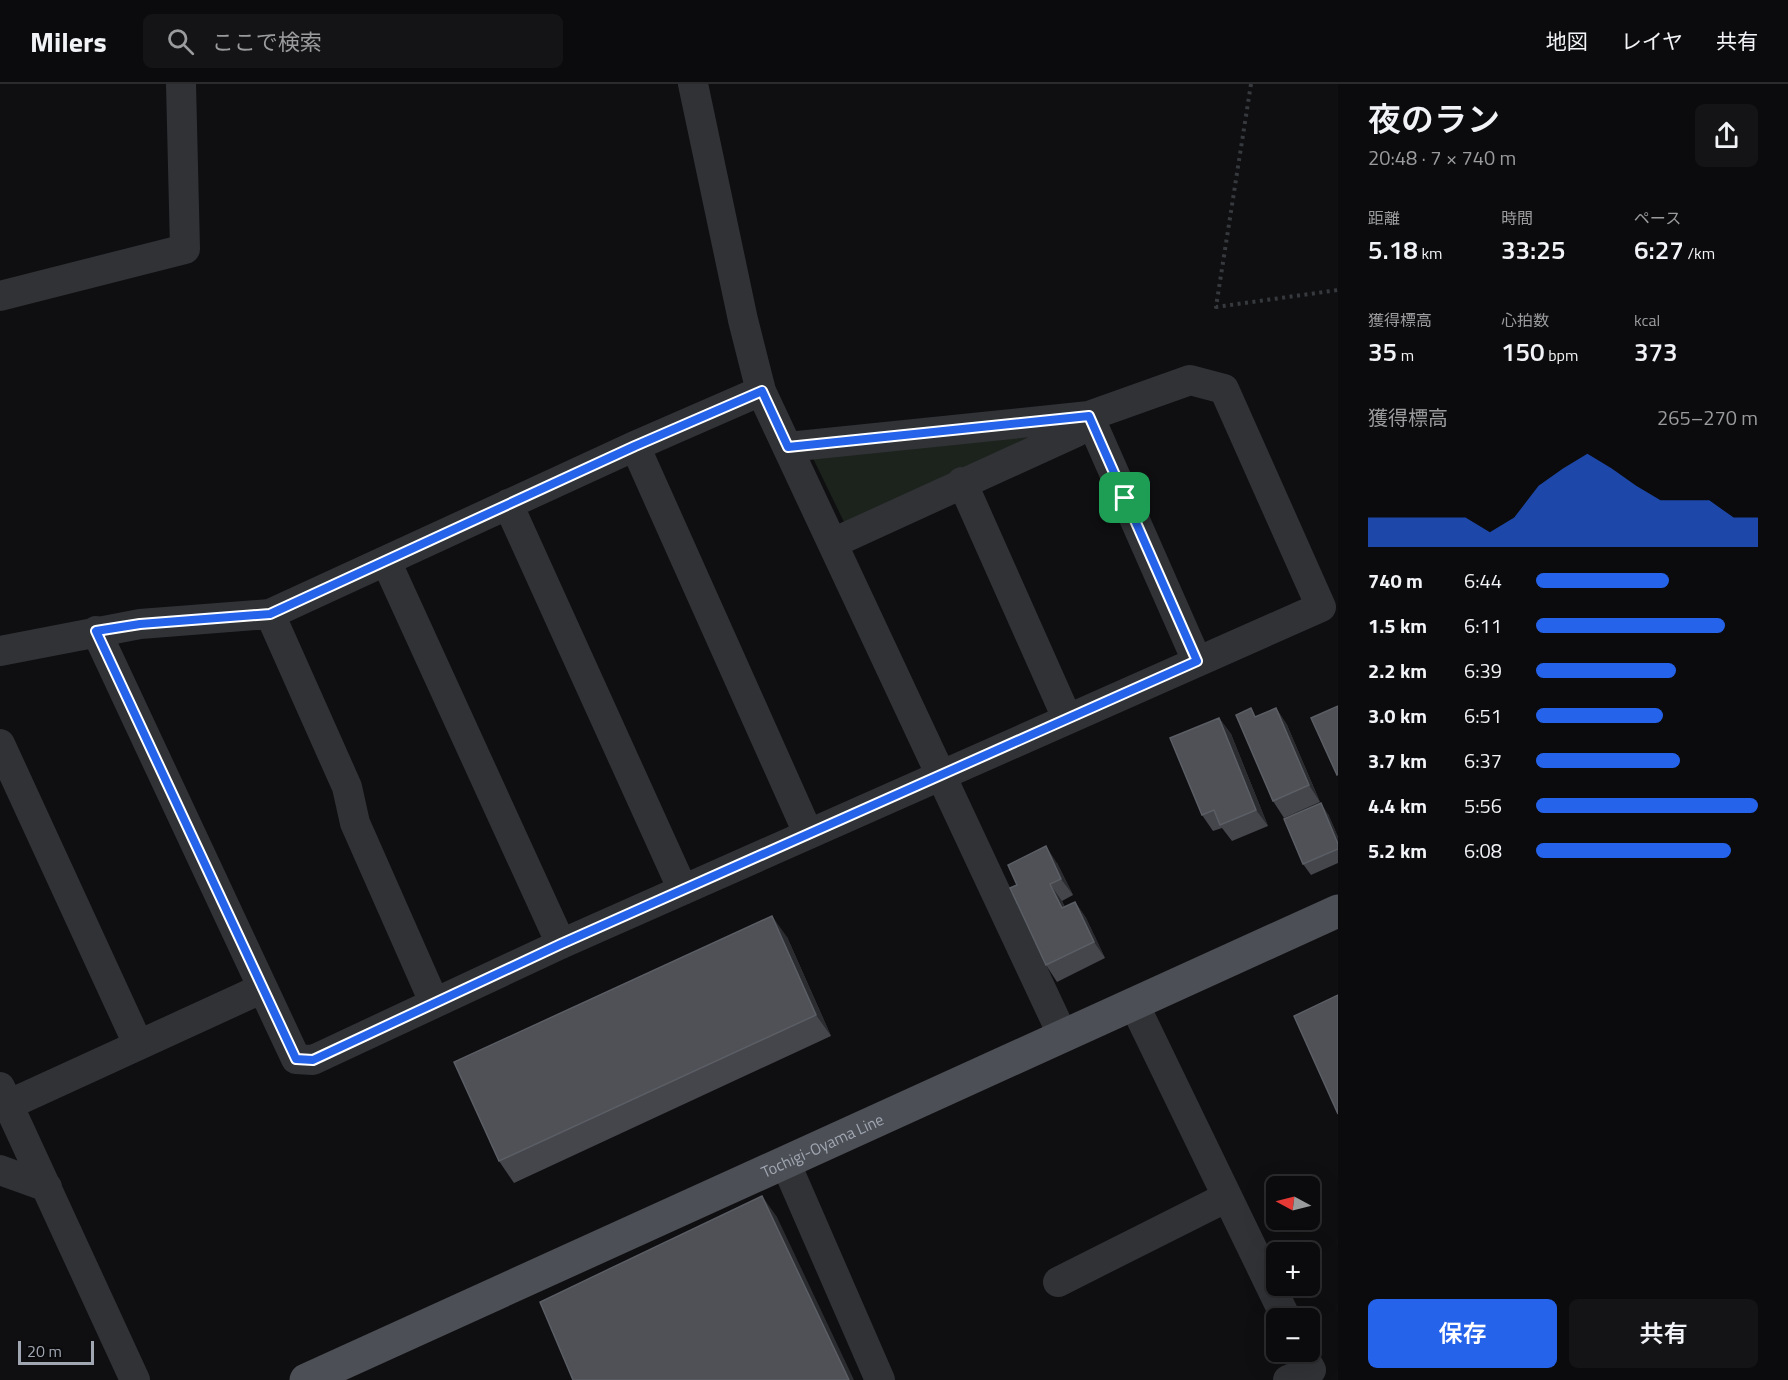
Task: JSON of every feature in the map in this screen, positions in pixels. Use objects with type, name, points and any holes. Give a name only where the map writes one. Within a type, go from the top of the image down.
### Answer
[{"type":"main road","name":"Tochigi-Oyama Line","points":[[306,1380],[786,1164],[1338,910]]},
{"type":"street","points":[[0,296],[185,249],[181,84]]},
{"type":"street","points":[[693,84],[743,320],[762,391],[940,777],[1063,1036]]},
{"type":"street","points":[[96,631],[261,989],[296,1059],[313,1060],[561,944],[1321,607],[1224,389],[1190,380],[1089,416],[788,447]]},
{"type":"street","points":[[0,651],[140,624],[270,614],[635,446],[762,391]]},
{"type":"street","points":[[833,543],[962,482],[1076,432],[1089,416]]},
{"type":"street","points":[[1089,416],[1197,661]]},
{"type":"street","points":[[635,446],[808,833]]},
{"type":"street","points":[[962,482],[1067,718]]},
{"type":"street","points":[[508,504],[683,890]]},
{"type":"street","points":[[386,561],[561,944]]},
{"type":"street","points":[[270,614],[347,787],[355,823],[434,1002]]},
{"type":"street","points":[[0,744],[138,1044]]},
{"type":"street","points":[[135,1380],[5,1095],[138,1044],[261,989]]},
{"type":"street","points":[[1134,1004],[1281,1308]]},
{"type":"street","points":[[786,1164],[880,1380]]},
{"type":"street","points":[[0,1170],[47,1187]]},
{"type":"street","points":[[1058,1282],[1227,1197]]},
{"type":"street","points":[[1288,1380],[1311,1370],[1307,1362]]},
{"type":"path","points":[[1251,84],[1216,307],[1338,290]]},
{"type":"shaded area","points":[[1073,426],[845,524],[810,452]]},
{"type":"building","points":[[1338,706],[1338,774],[1337,775],[1311,718]]},
{"type":"building","points":[[1251,708],[1255,717],[1276,708],[1309,785],[1273,801],[1236,715]]},
{"type":"building","points":[[1219,718],[1256,810],[1220,825],[1214,810],[1202,815],[1170,738]]},
{"type":"building","points":[[1321,803],[1338,849],[1303,864],[1284,819]]},
{"type":"building","points":[[1046,846],[1061,879],[1050,884],[1062,908],[1075,902],[1094,942],[1046,965],[1010,888],[1017,885],[1008,865]]},
{"type":"building","points":[[772,916],[816,1015],[499,1161],[454,1062]]},
{"type":"building","points":[[1338,995],[1338,1114],[1294,1016]]},
{"type":"building","points":[[762,1196],[849,1380],[573,1380],[540,1302]]},
{"type":"route","points":[[762,391],[788,447],[1089,416],[1125,498],[1197,661],[561,944],[313,1060],[296,1059],[261,989],[96,631],[140,624],[270,614],[635,446],[762,391]]}]
